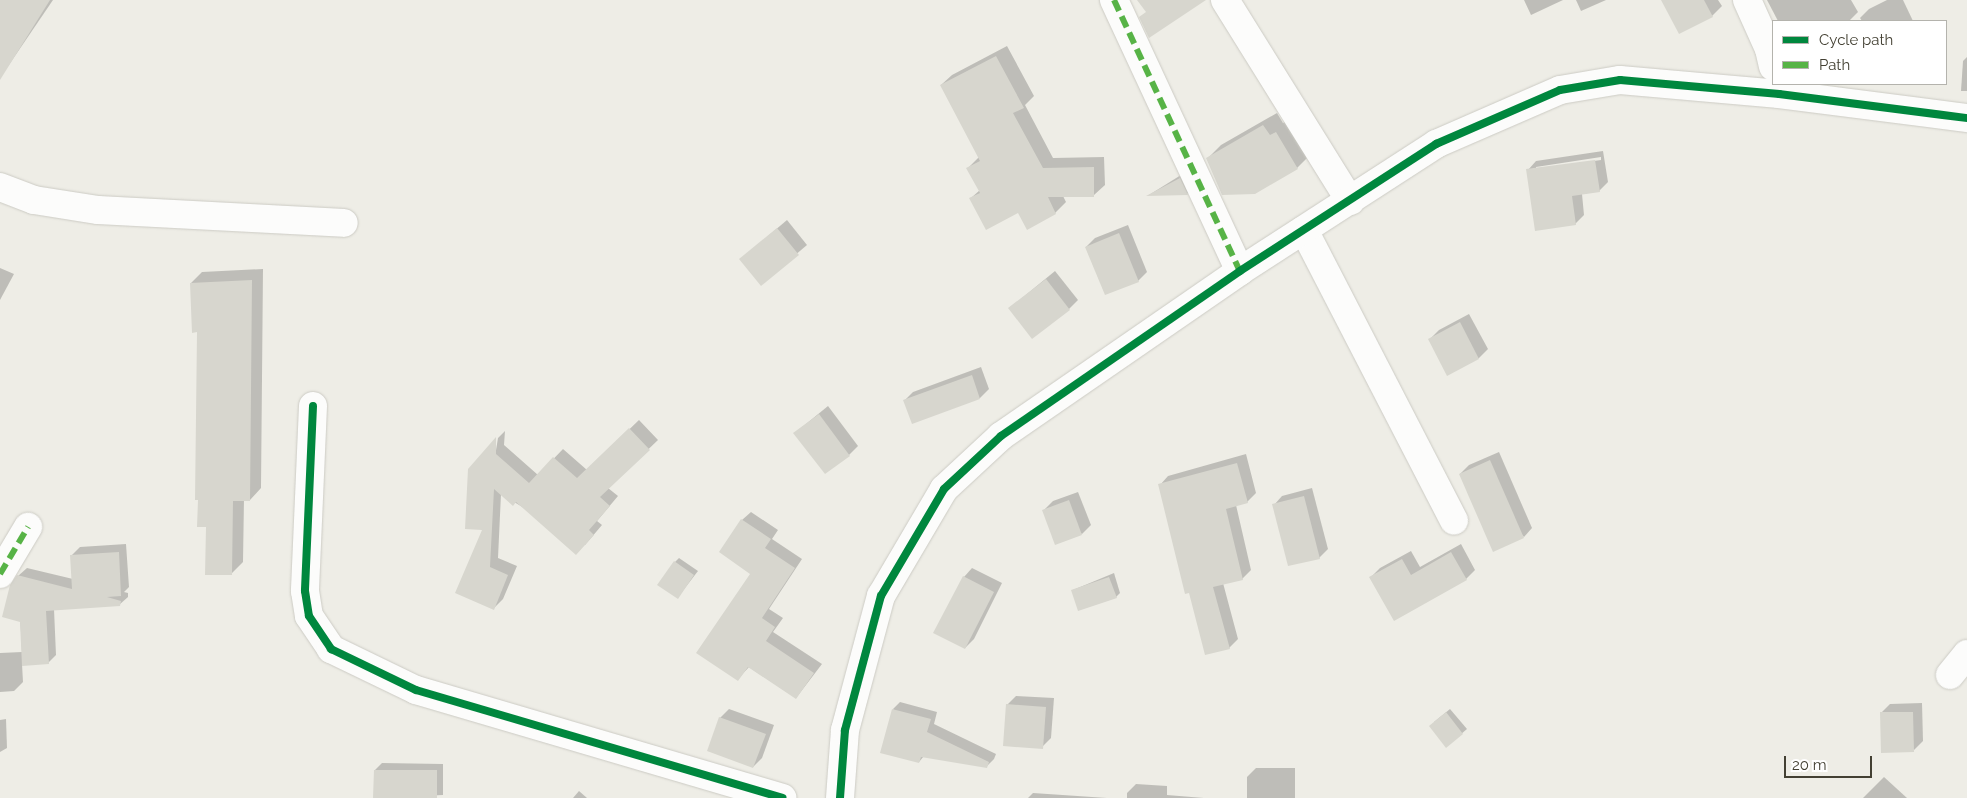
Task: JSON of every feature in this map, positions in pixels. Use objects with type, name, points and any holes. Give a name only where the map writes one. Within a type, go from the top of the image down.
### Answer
[{"type":"street","points":[[1114,0],[1240,271]]},
{"type":"street","points":[[1225,0],[1350,201]]},
{"type":"street","points":[[1747,0],[1769,49],[1772,62]]},
{"type":"street","points":[[840,798],[845,730],[881,596],[944,489],[1001,436],[1240,271],[1436,144],[1560,90],[1620,80],[1778,89],[1967,118]]},
{"type":"street","points":[[0,187],[34,200],[98,210],[344,223]]},
{"type":"street","points":[[1304,230],[1454,521]]},
{"type":"street","points":[[313,406],[305,591],[308,616],[331,649],[416,690],[782,798]]},
{"type":"street","points":[[0,574],[28,527]]},
{"type":"street","points":[[1950,675],[1967,654]]},
{"type":"building","points":[[0,0],[50,0],[0,80]]},
{"type":"building","points":[[1137,0],[1206,0],[1149,38],[1139,17],[1146,12]]},
{"type":"building","points":[[1661,0],[1704,0],[1713,17],[1679,34]]},
{"type":"building","points":[[996,56],[1024,108],[1013,113],[1043,168],[1094,167],[1094,197],[1048,197],[1056,214],[1027,230],[1018,213],[986,230],[969,198],[980,193],[966,168],[980,161],[940,85]]},
{"type":"building","points":[[1263,125],[1270,135],[1276,132],[1298,169],[1255,194],[1222,195],[1206,158]]},
{"type":"building","points":[[1595,160],[1600,192],[1572,196],[1576,225],[1535,231],[1526,169]]},
{"type":"building","points":[[1180,178],[1188,195],[1146,196]]},
{"type":"building","points":[[777,228],[799,255],[761,286],[739,259]]},
{"type":"building","points":[[1119,233],[1139,282],[1105,295],[1085,247]]},
{"type":"building","points":[[1046,279],[1070,310],[1032,339],[1008,308]]},
{"type":"building","points":[[252,280],[250,501],[233,501],[232,575],[205,575],[206,527],[197,527],[198,500],[195,500],[197,332],[192,333],[190,283]]},
{"type":"building","points":[[1460,322],[1479,359],[1447,376],[1428,339]]},
{"type":"building","points":[[972,375],[980,399],[912,424],[903,400]]},
{"type":"building","points":[[819,414],[850,456],[825,474],[793,433]]},
{"type":"building","points":[[629,428],[650,450],[600,497],[610,506],[589,530],[594,535],[576,555],[516,502],[513,506],[494,489],[490,567],[508,575],[494,610],[455,593],[482,530],[465,529],[468,469],[496,437],[496,454],[529,483],[553,457],[577,478]]},
{"type":"building","points":[[1490,460],[1524,538],[1493,552],[1459,474]]},
{"type":"building","points":[[1237,463],[1248,503],[1226,509],[1243,580],[1213,587],[1230,649],[1205,655],[1189,593],[1185,594],[1158,484]]},
{"type":"building","points":[[1304,496],[1320,559],[1288,566],[1272,504]]},
{"type":"building","points":[[1069,500],[1082,535],[1055,545],[1042,510]]},
{"type":"building","points":[[741,519],[771,539],[765,548],[795,568],[762,618],[775,627],[766,641],[814,673],[796,699],[748,667],[738,681],[696,653],[750,574],[719,552]]},
{"type":"building","points":[[119,552],[121,596],[107,597],[121,601],[120,606],[46,611],[49,664],[22,666],[20,622],[2,617],[10,585],[17,575],[72,589],[70,555]]},
{"type":"building","points":[[1451,552],[1467,580],[1394,621],[1369,577],[1402,559],[1411,575]]},
{"type":"building","points":[[674,561],[694,575],[678,599],[657,585]]},
{"type":"building","points":[[963,576],[994,592],[965,649],[933,633]]},
{"type":"building","points":[[1109,577],[1117,598],[1078,611],[1071,590]]},
{"type":"building","points":[[1006,704],[1046,707],[1043,749],[1003,746]]},
{"type":"building","points":[[892,709],[931,719],[927,732],[989,762],[987,768],[921,757],[919,763],[880,753]]},
{"type":"building","points":[[1446,712],[1463,734],[1446,748],[1429,726]]},
{"type":"building","points":[[1880,712],[1913,712],[1914,752],[1881,753]]},
{"type":"building","points":[[719,717],[766,734],[753,768],[707,751]]},
{"type":"building","points":[[374,770],[437,770],[437,798],[373,798]]},
{"type":"marked path","points":[[1114,0],[1240,271]]},
{"type":"marked path","points":[[0,574],[28,527]]},
{"type":"cycle path","points":[[840,798],[845,730],[881,596],[944,489],[1001,436],[1240,271],[1436,144],[1560,90],[1620,80],[1779,94],[1967,118]]},
{"type":"cycle path","points":[[313,406],[305,591],[309,616],[331,649],[416,690],[782,798]]}]
